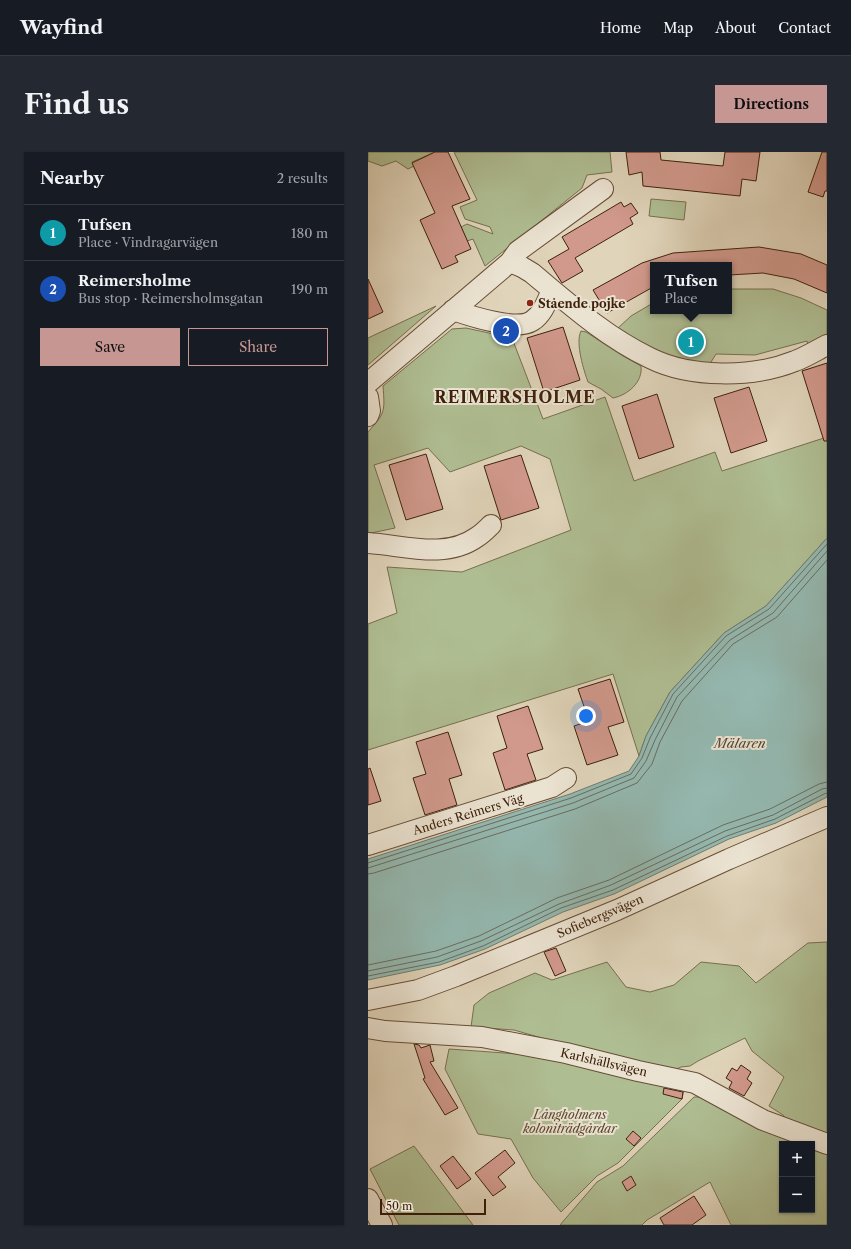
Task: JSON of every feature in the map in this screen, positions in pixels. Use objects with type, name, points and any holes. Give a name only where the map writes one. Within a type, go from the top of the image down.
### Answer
[{"type":"street","points":[[368,383],[510,262],[518,251],[603,189]]},
{"type":"street","points":[[510,262],[532,273],[596,325],[650,358],[672,367],[703,372],[747,372],[771,368],[795,361],[827,344]]},
{"type":"street","points":[[453,310],[478,319],[518,324],[531,322],[540,314],[552,290]]},
{"type":"street","points":[[368,397],[370,411],[368,416]]},
{"type":"street","points":[[368,543],[439,550],[460,545],[476,538],[491,525]]},
{"type":"street","name":"Anders Reimers Väg","points":[[368,845],[552,787],[566,778]]},
{"type":"street","name":"Sofiebergsvägen","points":[[368,1000],[418,990],[456,976],[617,910],[722,862],[827,817]]},
{"type":"street","name":"Karlshällsvägen","points":[[368,1028],[385,1031],[482,1037],[566,1053],[638,1071],[684,1080],[695,1083],[763,1120],[827,1144]]},
{"type":"street","points":[[368,1199],[382,1225]]},
{"type":"green space","points":[[368,152],[435,152],[412,162],[414,166],[408,169],[396,161],[382,166],[368,161]]},
{"type":"green space","points":[[454,152],[610,152],[612,172],[587,175],[582,188],[485,266],[473,239],[467,241],[461,227],[467,224],[493,234],[490,227],[465,219],[460,207],[477,200]]},
{"type":"green space","points":[[651,199],[686,202],[684,220],[649,216]]},
{"type":"green space","points":[[732,289],[773,289],[801,298],[827,310],[827,335],[809,349],[807,341],[755,355],[716,354],[708,367],[671,361],[617,329],[631,316],[650,305],[650,314],[732,314]]},
{"type":"green space","points":[[436,306],[368,365],[368,338]]},
{"type":"green space","points":[[466,328],[512,338],[543,419],[605,397],[634,481],[715,452],[722,471],[827,437],[827,538],[766,606],[724,633],[670,692],[646,736],[639,756],[613,674],[368,750],[368,624],[397,613],[387,567],[462,572],[571,530],[550,459],[521,446],[450,472],[428,448],[374,465],[395,528],[371,533],[368,532],[368,432],[383,412],[383,386],[452,329]]},
{"type":"green space","points":[[581,331],[586,332],[641,366],[640,377],[629,391],[613,398],[588,382],[582,364],[580,350],[579,336]]},
{"type":"green space","points":[[827,942],[827,1137],[790,1124],[783,1115],[769,1106],[784,1077],[752,1051],[745,1038],[690,1066],[681,1067],[672,1071],[514,1030],[471,1027],[474,1005],[489,993],[535,973],[552,980],[607,962],[626,987],[650,992],[674,985],[701,962],[739,966],[756,983],[808,943]]},
{"type":"green space","name":"Långholmens koloniträdgårdar","points":[[449,1049],[546,1056],[684,1088],[682,1099],[618,1163],[597,1176],[561,1212],[533,1178],[511,1139],[478,1134],[445,1069]]},
{"type":"green space","name":"Långholmens koloniträdgårdar","points":[[694,1097],[702,1097],[799,1141],[779,1141],[779,1213],[815,1213],[815,1147],[827,1153],[827,1225],[731,1225],[710,1182],[647,1220],[642,1225],[560,1225],[597,1182],[623,1166]]},
{"type":"green space","points":[[414,1146],[473,1225],[399,1225],[370,1169]]},
{"type":"water","name":"Mälaren","points":[[827,538],[827,797],[776,823],[729,839],[614,894],[563,912],[485,949],[440,965],[368,980],[368,859],[570,794],[629,771],[639,756],[646,736],[670,692],[724,633],[766,606]]},
{"type":"building","points":[[435,152],[448,152],[470,199],[452,206],[471,249],[455,256],[458,262],[442,269],[420,220],[435,213],[412,163]]},
{"type":"building","points":[[626,152],[660,152],[661,160],[723,166],[725,152],[760,152],[756,181],[742,179],[740,196],[643,186],[642,172],[629,175]]},
{"type":"building","points":[[822,152],[827,152],[827,191],[825,191],[823,197],[808,192]]},
{"type":"building","points":[[621,202],[624,207],[631,203],[638,213],[630,218],[633,224],[575,258],[583,271],[562,283],[548,261],[569,249],[562,237]]},
{"type":"building","points":[[759,247],[801,254],[827,265],[827,293],[794,279],[763,273],[732,275],[732,262],[650,262],[650,289],[607,313],[593,290],[642,263],[673,253]]},
{"type":"building","points":[[368,279],[383,312],[368,319]]},
{"type":"building","points":[[563,327],[580,380],[544,392],[527,338]]},
{"type":"building","points":[[827,363],[827,441],[824,441],[802,371]]},
{"type":"building","points":[[749,387],[767,441],[731,453],[714,398]]},
{"type":"building","points":[[657,394],[674,447],[639,459],[622,406]]},
{"type":"building","points":[[426,454],[443,509],[406,520],[389,465]]},
{"type":"building","points":[[521,455],[539,508],[501,520],[484,466]]},
{"type":"building","points":[[610,679],[624,722],[608,727],[618,755],[587,765],[574,726],[589,721],[578,689]]},
{"type":"building","points":[[528,706],[543,749],[527,754],[536,780],[505,790],[493,753],[507,748],[497,716]]},
{"type":"building","points":[[448,732],[462,775],[449,779],[457,805],[425,815],[413,778],[426,774],[416,742]]},
{"type":"building","points":[[370,768],[381,801],[368,805],[368,769]]},
{"type":"building","points":[[556,948],[566,971],[555,976],[544,952]]},
{"type":"building","points":[[414,1044],[419,1045],[421,1048],[430,1045],[434,1061],[430,1062],[458,1108],[445,1115],[423,1079],[425,1078]]},
{"type":"building","points":[[741,1065],[751,1072],[747,1079],[752,1083],[744,1096],[729,1088],[732,1082],[726,1078],[732,1068],[737,1071]]},
{"type":"building","points":[[664,1088],[683,1092],[682,1099],[663,1094]]},
{"type":"building","points":[[633,1131],[641,1138],[634,1146],[626,1139]]},
{"type":"building","points":[[505,1150],[515,1163],[498,1177],[506,1187],[493,1196],[475,1173]]},
{"type":"building","points":[[453,1156],[471,1179],[457,1189],[440,1166]]},
{"type":"building","points":[[631,1176],[636,1185],[627,1191],[622,1182]]},
{"type":"building","points":[[694,1196],[706,1215],[692,1225],[664,1225],[660,1218]]},
{"type":"place","name":"Stående pojke","points":[[530,303]]},
{"type":"place","name":"Reimersholme","points":[[506,331]]},
{"type":"place","name":"Tufsen","points":[[691,342]]},
{"type":"district","name":"REIMERSHOLME","points":[[515,397]]}]
